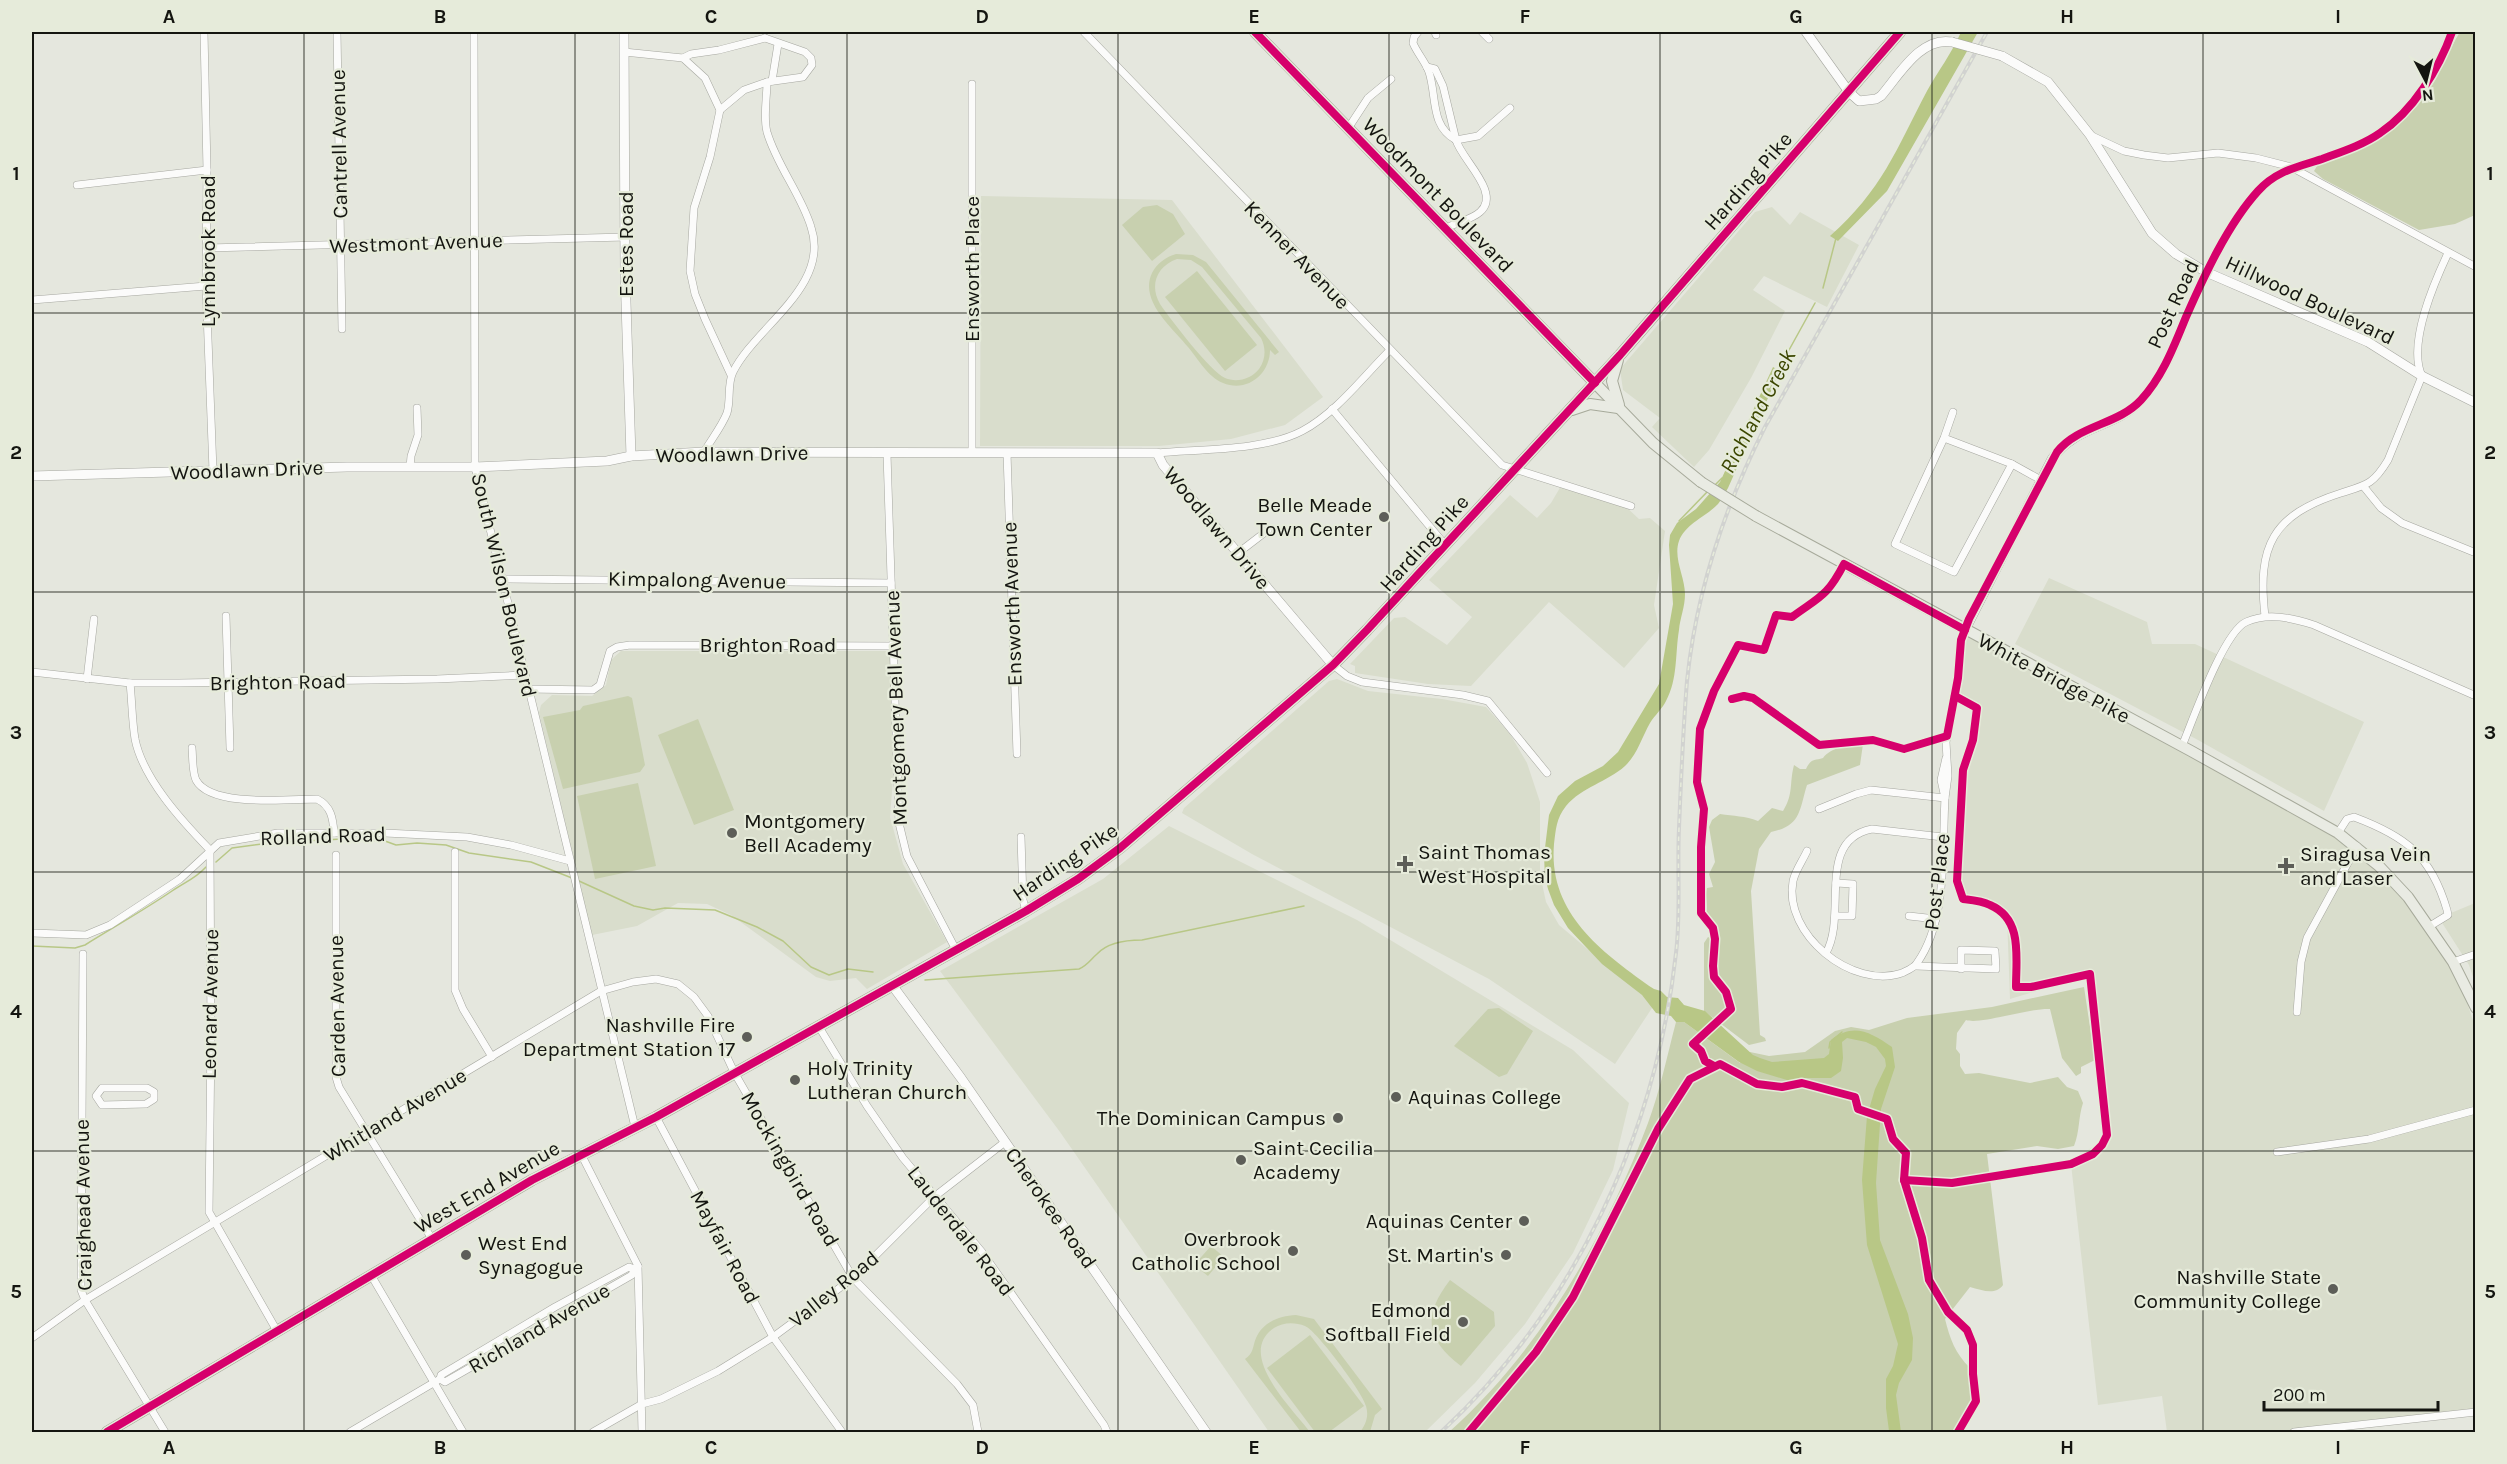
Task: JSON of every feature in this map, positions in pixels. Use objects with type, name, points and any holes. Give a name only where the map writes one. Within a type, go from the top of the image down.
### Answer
[{"type":"main road","name":"Woodmont Boulevard","points":[[1255,32],[1594,383]]},
{"type":"main road","name":"Harding Pike","points":[[892,985],[1026,911],[1078,879],[1120,848],[1333,664],[1390,608],[1620,355],[1900,32]]},
{"type":"main road","points":[[1565,415],[1574,409],[1590,404],[1620,409],[1612,381],[1620,355]]},
{"type":"main road","name":"White Bridge Pike","points":[[1594,383],[1653,443],[1684,468],[1756,516],[2338,832],[2379,866],[2408,897],[2453,962],[2475,1008]]},
{"type":"main road","name":"West End Avenue","points":[[107,1432],[532,1180],[656,1117],[892,985]]},
{"type":"street","name":"Lynnbrook Road","points":[[204,32],[207,170],[206,286],[213,471]]},
{"type":"street","name":"Cantrell Avenue","points":[[337,32],[342,329]]},
{"type":"street","name":"South Wilson Boulevard","points":[[474,32],[476,467],[600,991],[635,1127]]},
{"type":"street","name":"Estes Road","points":[[624,32],[631,456]]},
{"type":"street","name":"Kenner Avenue","points":[[1084,32],[1389,351],[1502,465],[1631,506]]},
{"type":"street","points":[[1418,32],[1413,43],[1426,67],[1438,122],[1446,134],[1456,140],[1478,136],[1510,108]]},
{"type":"street","points":[[1482,32],[1489,39]]},
{"type":"street","points":[[1806,32],[1849,92]]},
{"type":"street","name":"Post Road","points":[[1965,630],[2052,459],[2064,444],[2080,433],[2123,414],[2140,401],[2163,370],[2206,272],[2243,211],[2258,191],[2272,178],[2291,167],[2320,160],[2380,133],[2424,88],[2452,32]]},
{"type":"street","points":[[624,52],[683,58],[765,35],[778,44],[805,52],[811,58],[812,65],[803,76],[769,82],[744,90],[720,110]]},
{"type":"street","name":"Hillwood Boulevard","points":[[1849,92],[1859,101],[1876,99],[1922,50],[1934,42],[1952,42],[2002,56],[2048,81],[2090,135],[2152,233],[2176,254],[2206,272],[2368,342],[2422,376],[2475,404]]},
{"type":"street","points":[[704,452],[727,412],[731,375],[746,352],[803,284],[814,257],[812,228],[778,160],[766,130],[769,82],[778,44]]},
{"type":"street","points":[[683,58],[705,78],[720,110],[710,157],[694,208],[690,271],[695,294],[731,375]]},
{"type":"street","points":[[1426,67],[1435,69],[1442,82],[1459,149],[1480,179],[1486,198],[1485,205],[1479,213],[1446,229]]},
{"type":"street","points":[[1349,127],[1368,98],[1391,79]]},
{"type":"street","name":"Ensworth Place","points":[[972,84],[972,453]]},
{"type":"street","points":[[2090,135],[2124,152],[2168,158],[2228,154],[2291,167],[2475,267]]},
{"type":"street","points":[[77,185],[207,170]]},
{"type":"street","name":"Westmont Avenue","points":[[207,248],[626,237]]},
{"type":"street","points":[[2265,616],[2262,591],[2264,561],[2270,542],[2285,522],[2306,506],[2364,487],[2381,472],[2388,460],[2422,376],[2417,365],[2424,314],[2429,293],[2448,253]]},
{"type":"street","points":[[32,300],[206,286]]},
{"type":"street","points":[[1157,453],[1279,440],[1304,430],[1332,409],[1389,351]]},
{"type":"street","points":[[410,466],[418,435],[417,408]]},
{"type":"street","points":[[1332,409],[1446,546]]},
{"type":"street","points":[[1953,412],[1944,438],[1895,544],[1954,572],[2012,464]]},
{"type":"street","points":[[1944,438],[2012,464],[2041,480]]},
{"type":"street","name":"Woodlawn Drive","points":[[32,476],[410,466],[476,467],[607,461],[631,456],[704,452],[1157,453],[1163,465],[1333,664]]},
{"type":"street","name":"Ensworth Avenue","points":[[1007,453],[1017,754]]},
{"type":"street","name":"Montgomery Bell Avenue","points":[[887,454],[897,800],[902,843],[956,950]]},
{"type":"street","points":[[2364,487],[2381,508],[2402,523],[2475,553]]},
{"type":"street","points":[[1238,553],[1268,530]]},
{"type":"street","name":"Kimpalong Avenue","points":[[502,579],[626,578],[891,583]]},
{"type":"street","points":[[226,616],[230,748]]},
{"type":"street","points":[[2182,746],[2225,643],[2243,623],[2265,616],[2295,619],[2314,625],[2475,696]]},
{"type":"street","points":[[87,679],[94,619]]},
{"type":"street","name":"Post Place","points":[[1916,966],[1930,939],[1936,919],[1945,798],[1941,780],[1946,758],[1961,640],[1965,630]]},
{"type":"street","name":"Brighton Road","points":[[528,689],[593,690],[600,685],[610,651],[617,647],[630,645],[893,646]]},
{"type":"street","points":[[1333,664],[1347,676],[1362,682],[1488,700],[1547,773]]},
{"type":"street","name":"Brighton Road","points":[[32,672],[130,683],[229,683],[524,675]]},
{"type":"street","points":[[130,683],[135,740],[148,771],[182,821],[210,850]]},
{"type":"street","points":[[192,748],[196,780],[207,791],[221,797],[317,799],[326,804],[333,818],[334,833]]},
{"type":"street","points":[[1819,809],[1871,790],[1945,798]]},
{"type":"street","points":[[2338,832],[2348,819],[2354,817],[2380,827],[2407,842],[2434,875],[2448,915],[2430,926]]},
{"type":"street","points":[[1826,953],[1834,937],[1836,883],[1840,852],[1846,842],[1861,832],[1878,829],[1943,837]]},
{"type":"street","name":"Rolland Road","points":[[32,933],[86,935],[110,925],[180,879],[219,843],[278,833],[466,837],[511,845],[570,861]]},
{"type":"street","points":[[1021,837],[1023,900],[1026,911]]},
{"type":"street","points":[[2297,1012],[2301,962],[2307,938],[2356,846]]},
{"type":"street","name":"Leonard Avenue","points":[[210,850],[209,1212],[277,1331]]},
{"type":"street","points":[[1807,851],[1793,881],[1795,908],[1802,928],[1826,953],[1840,963],[1875,976],[1898,974],[1916,966],[1961,969],[1996,969],[1995,951],[1961,950],[1961,969]]},
{"type":"street","points":[[455,852],[455,990],[463,1010],[492,1057]]},
{"type":"street","name":"Carden Avenue","points":[[336,855],[334,1068],[339,1087],[432,1239]]},
{"type":"street","points":[[1835,916],[1852,916],[1853,884],[1836,883]]},
{"type":"street","points":[[1909,916],[1936,919]]},
{"type":"street","name":"Craighead Avenue","points":[[83,954],[81,1290],[165,1432]]},
{"type":"street","points":[[2453,962],[2475,954]]},
{"type":"street","name":"Whitland Avenue","points":[[32,1338],[85,1300],[600,991],[633,982],[656,979],[678,984],[694,997],[708,1016],[734,1072]]},
{"type":"street","name":"Cherokee Road","points":[[892,985],[1005,1142],[1206,1432]]},
{"type":"street","name":"Lauderdale Road","points":[[819,1027],[867,1106],[934,1197],[982,1252],[1107,1432]]},
{"type":"street","name":"Mockingbird Road","points":[[734,1072],[853,1278],[957,1384],[973,1405],[978,1432]]},
{"type":"street","points":[[102,1088],[147,1088],[154,1092],[155,1097],[153,1101],[146,1104],[102,1105],[96,1096],[102,1088]]},
{"type":"street","points":[[81,1096],[96,1096]]},
{"type":"street","points":[[2277,1152],[2369,1139],[2475,1110]]},
{"type":"street","name":"Mayfair Road","points":[[656,1117],[773,1337],[842,1432]]},
{"type":"street","name":"Valley Road","points":[[593,1432],[642,1404],[661,1399],[709,1375],[773,1337],[853,1278],[934,1197],[1005,1142]]},
{"type":"street","points":[[580,1154],[636,1268],[642,1432]]},
{"type":"street","name":"Richland Avenue","points":[[350,1432],[555,1307],[628,1267],[636,1268]]},
{"type":"street","points":[[371,1275],[437,1381],[463,1432]]},
{"type":"street","points":[[2294,1432],[2475,1412]]},
{"type":"shaded area","points":[[2460,32],[2475,32],[2475,215],[2455,224],[2419,230],[2323,179],[2314,171],[2317,166],[2349,154],[2378,138],[2405,118],[2432,86]]},
{"type":"shaded area","points":[[981,196],[1172,200],[1323,397],[1285,425],[1231,439],[1159,446],[980,446]]},
{"type":"shaded area","points":[[1157,205],[1173,214],[1185,234],[1152,261],[1122,225],[1143,207]]},
{"type":"shaded area","points":[[1772,207],[1790,225],[1800,212],[1859,245],[1827,307],[1764,276],[1753,290],[1785,311],[1751,378],[1709,450],[1694,467],[1652,427],[1660,418],[1623,390],[1620,369],[1755,212]]},
{"type":"shaded area","points":[[1172,255],[1193,255],[1206,262],[1279,352],[1275,355],[1270,350],[1266,367],[1255,379],[1248,383],[1232,385],[1213,377],[1159,313],[1150,294],[1149,283],[1156,266]],"holes":[[[1177,259],[1191,260],[1202,267],[1261,338],[1264,346],[1263,361],[1259,369],[1248,378],[1234,380],[1218,373],[1191,344],[1160,304],[1155,290],[1160,271]]]},
{"type":"shaded area","points":[[1197,271],[1257,345],[1225,371],[1165,297]]},
{"type":"shaded area","points":[[1561,486],[1625,506],[1639,519],[1650,518],[1665,531],[1654,605],[1659,628],[1624,668],[1549,602],[1471,686],[1428,684],[1355,673],[1355,666],[1350,664],[1394,618],[1405,617],[1447,645],[1472,617],[1429,580],[1510,495],[1537,518],[1551,503]]},
{"type":"shaded area","points":[[2049,578],[2147,622],[2152,644],[2195,644],[2364,722],[2324,811],[2198,740],[2015,644]]},
{"type":"shaded area","points":[[1965,630],[2322,824],[2392,880],[2453,962],[2476,1029],[2475,1412],[2287,1432],[2167,1432],[2162,1396],[2098,1405],[2071,1164],[2107,1135],[2090,975],[2010,999],[2007,916],[1963,899],[1957,881],[1963,770],[1973,740],[1977,708],[1955,696]]},
{"type":"shaded area","name":"Montgomery Bell Academy","points":[[621,651],[890,651],[894,766],[890,817],[903,864],[947,942],[867,989],[856,978],[830,981],[816,977],[731,915],[707,904],[678,903],[637,926],[592,935],[539,713],[541,705],[552,695],[592,696],[606,685],[611,660]]},
{"type":"shaded area","name":"Saint Thomas West Hospital","points":[[1337,679],[1368,691],[1442,699],[1486,707],[1510,734],[1527,763],[1540,802],[1540,874],[1546,902],[1559,925],[1654,1005],[1615,1064],[1489,979],[1252,854],[1182,813],[1184,808],[1329,681]]},
{"type":"shaded area","points":[[628,696],[632,698],[645,765],[640,772],[563,789],[543,717],[580,710],[583,706]]},
{"type":"shaded area","points":[[698,719],[734,810],[694,825],[658,735]]},
{"type":"shaded area","points":[[1863,744],[1860,765],[1807,785],[1797,816],[1788,826],[1771,832],[1759,849],[1751,891],[1760,1035],[1766,1041],[1749,1045],[1704,1011],[1704,943],[1708,937],[1718,942],[1714,926],[1706,914],[1707,888],[1713,887],[1709,874],[1715,862],[1709,827],[1712,820],[1720,814],[1758,821],[1772,808],[1783,811],[1790,794],[1794,765],[1800,769],[1806,769],[1811,761],[1823,758],[1836,749]]},
{"type":"shaded area","points":[[638,783],[656,866],[595,879],[577,796]]},
{"type":"shaded area","name":"The Dominican Campus","points":[[1169,826],[1357,920],[1573,1050],[1629,1103],[1613,1170],[1573,1253],[1525,1324],[1475,1383],[1425,1432],[1269,1432],[1060,1132],[940,971],[1103,879]]},
{"type":"shaded area","points":[[2475,903],[2475,983],[2469,965],[2439,918]]},
{"type":"shaded area","points":[[2084,987],[2095,1060],[2081,1067],[2081,1073],[2076,1076],[2062,1058],[2050,1009],[1982,1020],[1966,1020],[1957,1033],[1956,1049],[1960,1054],[1960,1066],[1965,1074],[1979,1073],[2030,1083],[2058,1077],[2067,1087],[2078,1091],[2083,1103],[2074,1146],[2058,1149],[2037,1146],[1987,1154],[2003,1285],[1992,1291],[1970,1287],[1945,1319],[1960,1357],[1970,1368],[1973,1398],[1955,1432],[1449,1432],[1482,1400],[1541,1329],[1590,1250],[1612,1208],[1648,1123],[1676,1022],[1684,1022],[1740,1063],[1750,1052],[1769,1056],[1805,1052],[1835,1031],[1851,1027],[1869,1030],[1907,1018],[1992,1007]]},
{"type":"shaded area","points":[[1499,1008],[1533,1031],[1507,1074],[1499,1077],[1454,1046],[1488,1009]]},
{"type":"shaded area","points":[[1211,1246],[1224,1257],[1208,1276],[1194,1265]]},
{"type":"shaded area","name":"Edmond Softball Field","points":[[1450,1280],[1494,1312],[1495,1326],[1461,1366],[1440,1346],[1432,1326],[1435,1304]]},
{"type":"shaded area","points":[[1296,1315],[1314,1319],[1382,1409],[1375,1415],[1370,1432],[1360,1432],[1367,1413],[1357,1389],[1329,1350],[1305,1326],[1289,1323],[1274,1328],[1264,1339],[1261,1352],[1271,1381],[1310,1432],[1301,1432],[1245,1359],[1251,1352],[1259,1332],[1267,1324],[1278,1318]]},
{"type":"shaded area","points":[[1310,1335],[1364,1406],[1329,1432],[1315,1432],[1267,1368]]},
{"type":"water","points":[[1961,32],[1978,32],[1887,191],[1838,241],[1830,236],[1863,202],[1886,168]]},
{"type":"water","points":[[1773,367],[1780,371],[1728,488],[1718,504],[1691,525],[1679,541],[1677,554],[1685,599],[1670,693],[1650,723],[1629,762],[1618,772],[1579,794],[1566,806],[1558,820],[1555,834],[1554,869],[1560,891],[1570,911],[1598,946],[1667,997],[1678,998],[1684,1005],[1705,1011],[1753,1055],[1772,1062],[1824,1058],[1829,1054],[1831,1040],[1847,1032],[1855,1031],[1877,1037],[1892,1047],[1895,1067],[1881,1109],[1876,1183],[1880,1240],[1908,1314],[1913,1338],[1912,1360],[1899,1383],[1896,1395],[1901,1432],[1889,1432],[1886,1379],[1893,1366],[1898,1344],[1867,1245],[1862,1180],[1867,1116],[1875,1089],[1886,1066],[1885,1059],[1876,1047],[1866,1042],[1847,1038],[1842,1042],[1841,1071],[1831,1078],[1800,1078],[1790,1081],[1757,1071],[1739,1062],[1684,1022],[1676,1022],[1671,1016],[1656,1013],[1642,995],[1602,964],[1568,928],[1554,905],[1545,877],[1544,856],[1549,815],[1558,796],[1575,781],[1603,766],[1618,752],[1659,684],[1673,604],[1670,535],[1677,523],[1696,509],[1720,482]]},
{"type":"waterway","name":"Richland Creek","points":[[1823,288],[1836,238]]},
{"type":"waterway","name":"Richland Creek","points":[[1778,370],[1815,303]]},
{"type":"waterway","name":"Richland Creek","points":[[1715,485],[1722,478]]},
{"type":"waterway","name":"Richland Creek","points":[[1679,521],[1707,492]]},
{"type":"waterway","points":[[216,862],[232,848],[270,843],[342,839],[385,841],[396,845],[417,843],[446,845],[469,853],[531,862],[572,878]]},
{"type":"waterway","points":[[32,946],[75,948],[85,945],[140,912],[206,867]]},
{"type":"waterway","points":[[579,881],[634,906],[653,910],[665,908],[715,910],[757,927],[783,941],[811,967],[829,975],[848,969],[873,972]]},
{"type":"waterway","points":[[925,980],[1079,969],[1101,950],[1118,942],[1142,940],[1304,906]]},
{"type":"waterway","name":"Richland Creek","points":[[1829,1048],[1830,1042],[1842,1032]]},
{"type":"railway","points":[[1441,1432],[1489,1383],[1531,1330],[1569,1274],[1601,1214],[1628,1151],[1650,1087],[1666,1020],[1676,953],[1679,828],[1687,681],[1697,615],[1714,551],[1737,488],[1765,427],[1987,32]]},
{"type":"cycle path","points":[[1255,32],[1595,383]]},
{"type":"cycle path","points":[[107,1432],[532,1180],[656,1117],[1026,911],[1078,879],[1120,848],[1333,665],[1367,630],[1620,355],[1900,32]]},
{"type":"cycle path","points":[[1732,699],[1744,696],[1753,698],[1819,745],[1873,740],[1904,749],[1947,736],[1958,678],[1961,640],[1969,619],[2057,452],[2076,436],[2132,408],[2149,391],[2167,360],[2218,251],[2237,219],[2258,191],[2280,174],[2359,145],[2392,124],[2424,88],[2452,32]]},
{"type":"cycle path","points":[[1714,1066],[1705,1061],[1701,1051],[1693,1044],[1731,1009],[1726,992],[1714,977],[1713,928],[1701,913],[1701,847],[1704,809],[1697,782],[1700,729],[1714,691],[1738,645],[1764,650],[1776,615],[1792,617],[1816,600],[1827,590],[1844,564],[1965,630]]},
{"type":"cycle path","points":[[1904,1180],[1952,1183],[2071,1164],[2093,1154],[2102,1145],[2107,1135],[2090,974],[2031,987],[2016,987],[2015,940],[2008,920],[2001,911],[1990,905],[1963,899],[1957,881],[1963,770],[1973,740],[1977,708],[1955,696]]},
{"type":"cycle path","points":[[1469,1432],[1536,1352],[1573,1297],[1658,1129],[1690,1079],[1720,1064],[1757,1084],[1782,1087],[1802,1083],[1855,1097],[1858,1109],[1887,1119],[1893,1139],[1906,1153],[1904,1180],[1922,1238],[1929,1280],[1948,1312],[1967,1330],[1973,1345],[1976,1401],[1958,1432]]},
{"type":"place","name":"Belle Meade Town Center","points":[[1384,517]]},
{"type":"place","name":"Montgomery Bell Academy","points":[[732,833]]},
{"type":"place","name":"Saint Thomas West Hospital","points":[[1405,864]]},
{"type":"place","name":"Siragusa Vein and Laser","points":[[2286,866]]},
{"type":"place","name":"Nashville Fire Department Station 17","points":[[747,1037]]},
{"type":"place","name":"Holy Trinity Lutheran Church","points":[[795,1080]]},
{"type":"place","name":"Aquinas College","points":[[1396,1097]]},
{"type":"place","name":"The Dominican Campus","points":[[1338,1118]]},
{"type":"place","name":"Saint Cecilia Academy","points":[[1241,1160]]},
{"type":"place","name":"Aquinas Center","points":[[1524,1221]]},
{"type":"place","name":"Overbrook Catholic School","points":[[1293,1251]]},
{"type":"place","name":"West End Synagogue","points":[[466,1255]]},
{"type":"place","name":"St. Martin's","points":[[1506,1255]]},
{"type":"place","name":"Nashville State Community College","points":[[2333,1289]]},
{"type":"place","name":"Edmond Softball Field","points":[[1463,1322]]}]
